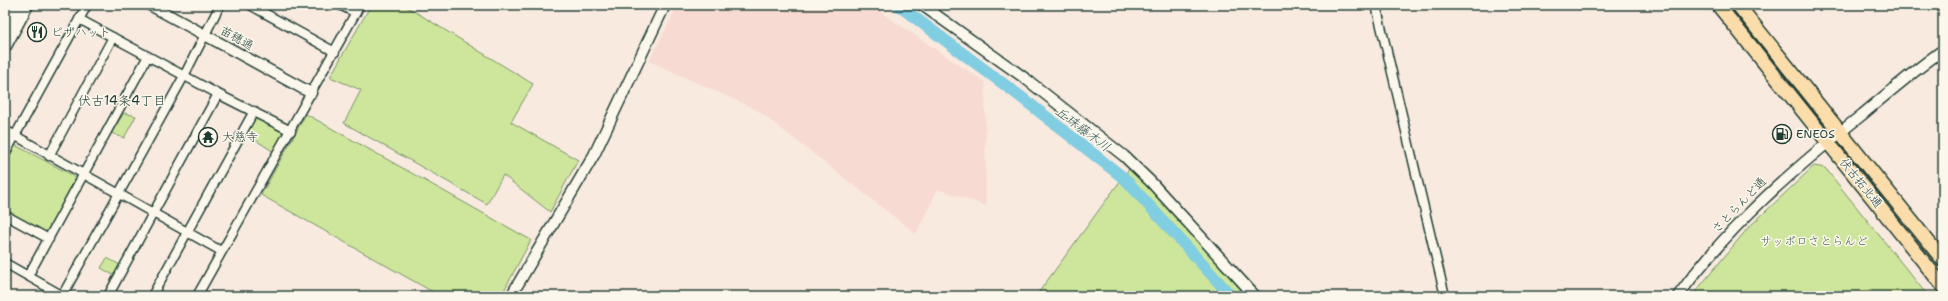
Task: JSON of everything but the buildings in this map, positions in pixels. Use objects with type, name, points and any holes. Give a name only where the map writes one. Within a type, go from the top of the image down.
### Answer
[{"type":"main road","points":[[5,27],[17,5]]},
{"type":"main road","points":[[5,46],[27,5]]},
{"type":"main road","name":"伏古拓北通","points":[[1718,5],[1943,286]]},
{"type":"main road","name":"伏古拓北通","points":[[1738,5],[1943,260]]},
{"type":"street","points":[[5,154],[87,5]]},
{"type":"street","name":"苗穂通","points":[[150,5],[311,93]]},
{"type":"street","points":[[5,263],[63,296],[184,76],[220,5]]},
{"type":"street","points":[[250,5],[335,52]]},
{"type":"street","points":[[340,5],[356,13]]},
{"type":"street","points":[[197,296],[221,251],[291,131],[360,5]]},
{"type":"street","points":[[512,296],[594,155],[666,5]]},
{"type":"street","points":[[922,5],[1026,79],[1124,156],[1151,182],[1255,296]]},
{"type":"street","points":[[1376,5],[1445,296]]},
{"type":"street","points":[[79,18],[184,76],[291,131]]},
{"type":"street","points":[[50,156],[113,37]]},
{"type":"street","name":"さとらんど通","points":[[1678,296],[1692,276],[1752,208],[1780,182],[1840,132],[1942,54]]},
{"type":"street","points":[[28,276],[148,56]]},
{"type":"street","points":[[108,296],[218,94]]},
{"type":"street","points":[[152,296],[254,111]]},
{"type":"street","points":[[5,130],[221,251]]},
{"type":"street","points":[[5,215],[49,239]]},
{"type":"shaded area","points":[[678,5],[870,5],[985,82],[986,206],[938,189],[916,234],[757,110],[649,61]]},
{"type":"green space","points":[[371,5],[404,5],[533,84],[511,122],[578,160],[550,212],[503,175],[487,204],[344,123],[361,90],[330,77]]},
{"type":"green space","points":[[124,113],[136,116],[124,138],[111,133]]},
{"type":"green space","points":[[306,114],[531,240],[501,296],[440,296],[261,195]]},
{"type":"green space","points":[[255,118],[286,132],[274,152],[246,134]]},
{"type":"green space","points":[[15,145],[74,176],[76,180],[47,232],[44,233],[5,210],[5,164]]},
{"type":"green space","name":"サッポロさとらんど","points":[[1814,166],[1825,168],[1928,296],[1692,296],[1748,228]]},
{"type":"green space","points":[[1129,169],[1133,170],[1249,296],[1036,296]]},
{"type":"green space","points":[[107,258],[120,265],[115,276],[101,268]]},
{"type":"waterway","name":"丘珠藤木川","points":[[898,5],[1021,97],[1125,179],[1231,296]]},
{"type":"place","name":"ピザハット","points":[[37,32]]},
{"type":"place","name":"ENEOS","points":[[1782,134]]},
{"type":"place","name":"大慈寺","points":[[208,137]]},
{"type":"district","name":"伏古14条4丁目","points":[[122,100]]}]
